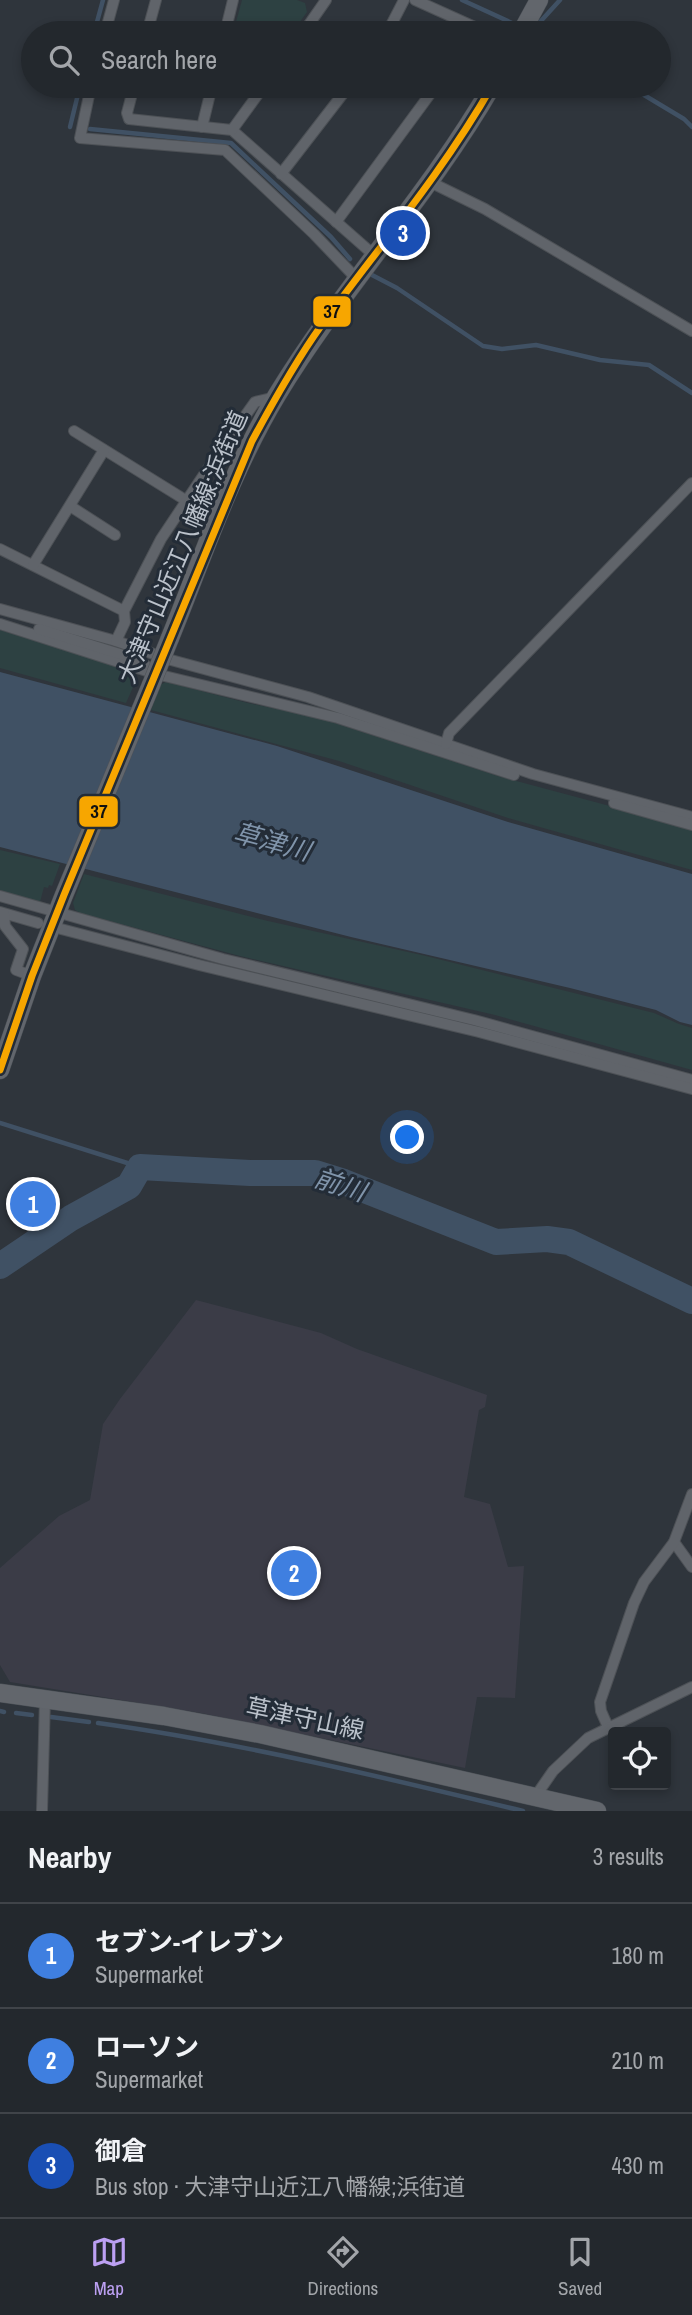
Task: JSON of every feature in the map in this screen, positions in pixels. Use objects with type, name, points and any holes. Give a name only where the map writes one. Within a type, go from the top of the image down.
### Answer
[{"type":"main road","points":[[528,21],[539,0]]},
{"type":"main road","name":"大津守山近江八幡線;浜街道","points":[[0,1070],[32,976],[59,921],[64,895],[163,672],[170,638],[252,441],[276,397],[320,328],[430,182],[485,98]]},
{"type":"main road","name":"草津守山線","points":[[0,1693],[260,1734],[597,1811]]},
{"type":"street","points":[[108,21],[114,0]]},
{"type":"street","points":[[150,21],[156,0]]},
{"type":"street","points":[[228,21],[233,0]]},
{"type":"street","points":[[393,21],[404,0]]},
{"type":"street","points":[[415,0],[454,21]]},
{"type":"street","points":[[310,21],[322,1]]},
{"type":"street","points":[[88,98],[80,138],[225,150],[314,234],[357,279]]},
{"type":"street","points":[[131,98],[127,113],[129,119],[232,130],[374,256]]},
{"type":"street","points":[[202,127],[209,98]]},
{"type":"street","points":[[232,130],[255,98]]},
{"type":"street","points":[[281,174],[340,98]]},
{"type":"street","points":[[336,222],[427,98]]},
{"type":"street","points":[[430,182],[485,209],[692,331]]},
{"type":"street","points":[[116,641],[125,622],[124,611],[161,539],[255,402],[276,397]]},
{"type":"street","points":[[74,431],[187,501],[220,516]]},
{"type":"street","points":[[33,565],[104,450]]},
{"type":"street","points":[[446,744],[449,733],[692,482]]},
{"type":"street","points":[[70,506],[115,535]]},
{"type":"street","points":[[0,549],[124,611]]},
{"type":"street","points":[[0,609],[308,697],[533,774],[692,817]]},
{"type":"street","points":[[0,617],[136,659],[163,672],[307,704],[336,706]]},
{"type":"street","points":[[0,624],[163,672],[338,718],[527,779],[692,825]]},
{"type":"street","points":[[0,897],[59,921],[692,1088]]},
{"type":"street","points":[[32,976],[16,970],[23,949],[5,926],[2,913],[38,923]]},
{"type":"street","points":[[59,921],[223,959],[279,979]]},
{"type":"street","points":[[359,998],[474,1020],[692,1080]]},
{"type":"street","points":[[608,1727],[600,1702],[615,1655],[644,1582],[674,1542],[692,1494]]},
{"type":"street","points":[[674,1542],[692,1567]]},
{"type":"street","points":[[536,1797],[553,1771],[588,1738],[692,1687]]},
{"type":"street","points":[[42,1811],[45,1699]]},
{"type":"shaded area","points":[[196,1300],[321,1333],[357,1349],[487,1395],[485,1407],[479,1410],[464,1497],[490,1504],[508,1567],[524,1566],[515,1698],[477,1697],[465,1768],[201,1713],[10,1682],[0,1665],[0,1568],[59,1516],[90,1500],[103,1424]]},
{"type":"green space","points":[[242,0],[297,0],[305,3],[307,12],[301,21],[236,21]]},
{"type":"green space","points":[[0,630],[135,671],[134,685],[126,703],[0,668]]},
{"type":"green space","points":[[166,682],[316,717],[501,777],[692,828],[692,870],[508,818],[339,761],[151,710],[160,685]]},
{"type":"green space","points":[[0,850],[60,864],[52,886],[44,887],[40,902],[0,890]]},
{"type":"green space","points":[[84,874],[654,1013],[692,1028],[692,1070],[495,1015],[240,956],[80,913],[75,910],[73,903]]},
{"type":"water","name":"草津川","points":[[0,672],[277,746],[508,822],[692,874],[692,1025],[656,1010],[351,937],[0,847]]},
{"type":"waterway","points":[[97,21],[103,0]]},
{"type":"waterway","points":[[462,0],[508,21]]},
{"type":"waterway","points":[[541,21],[560,0]]},
{"type":"waterway","points":[[70,127],[77,98]]},
{"type":"waterway","points":[[649,98],[684,119],[692,127]]},
{"type":"waterway","points":[[90,129],[231,143],[331,237],[350,259]]},
{"type":"waterway","points":[[372,275],[397,288],[483,346],[502,349],[536,345],[600,360],[649,365],[692,393]]},
{"type":"waterway","points":[[0,1123],[140,1167]]},
{"type":"waterway","name":"前川","points":[[0,1266],[71,1218],[129,1186],[140,1167],[250,1173],[315,1173],[496,1242],[547,1239],[569,1242],[692,1301]]},
{"type":"waterway","points":[[0,1711],[4,1712]]},
{"type":"waterway","points":[[16,1713],[32,1715]]},
{"type":"waterway","points":[[51,1717],[89,1722]]},
{"type":"waterway","points":[[98,1723],[258,1751],[523,1811]]},
{"type":"transit line","name":"37","points":[[0,1070],[32,976],[64,895],[252,441],[311,340],[432,179],[485,98]]},
{"type":"place","name":"御倉","points":[[403,233]]},
{"type":"place","name":"セブン-イレブン","points":[[33,1204]]},
{"type":"place","name":"ローソン","points":[[294,1573]]}]
